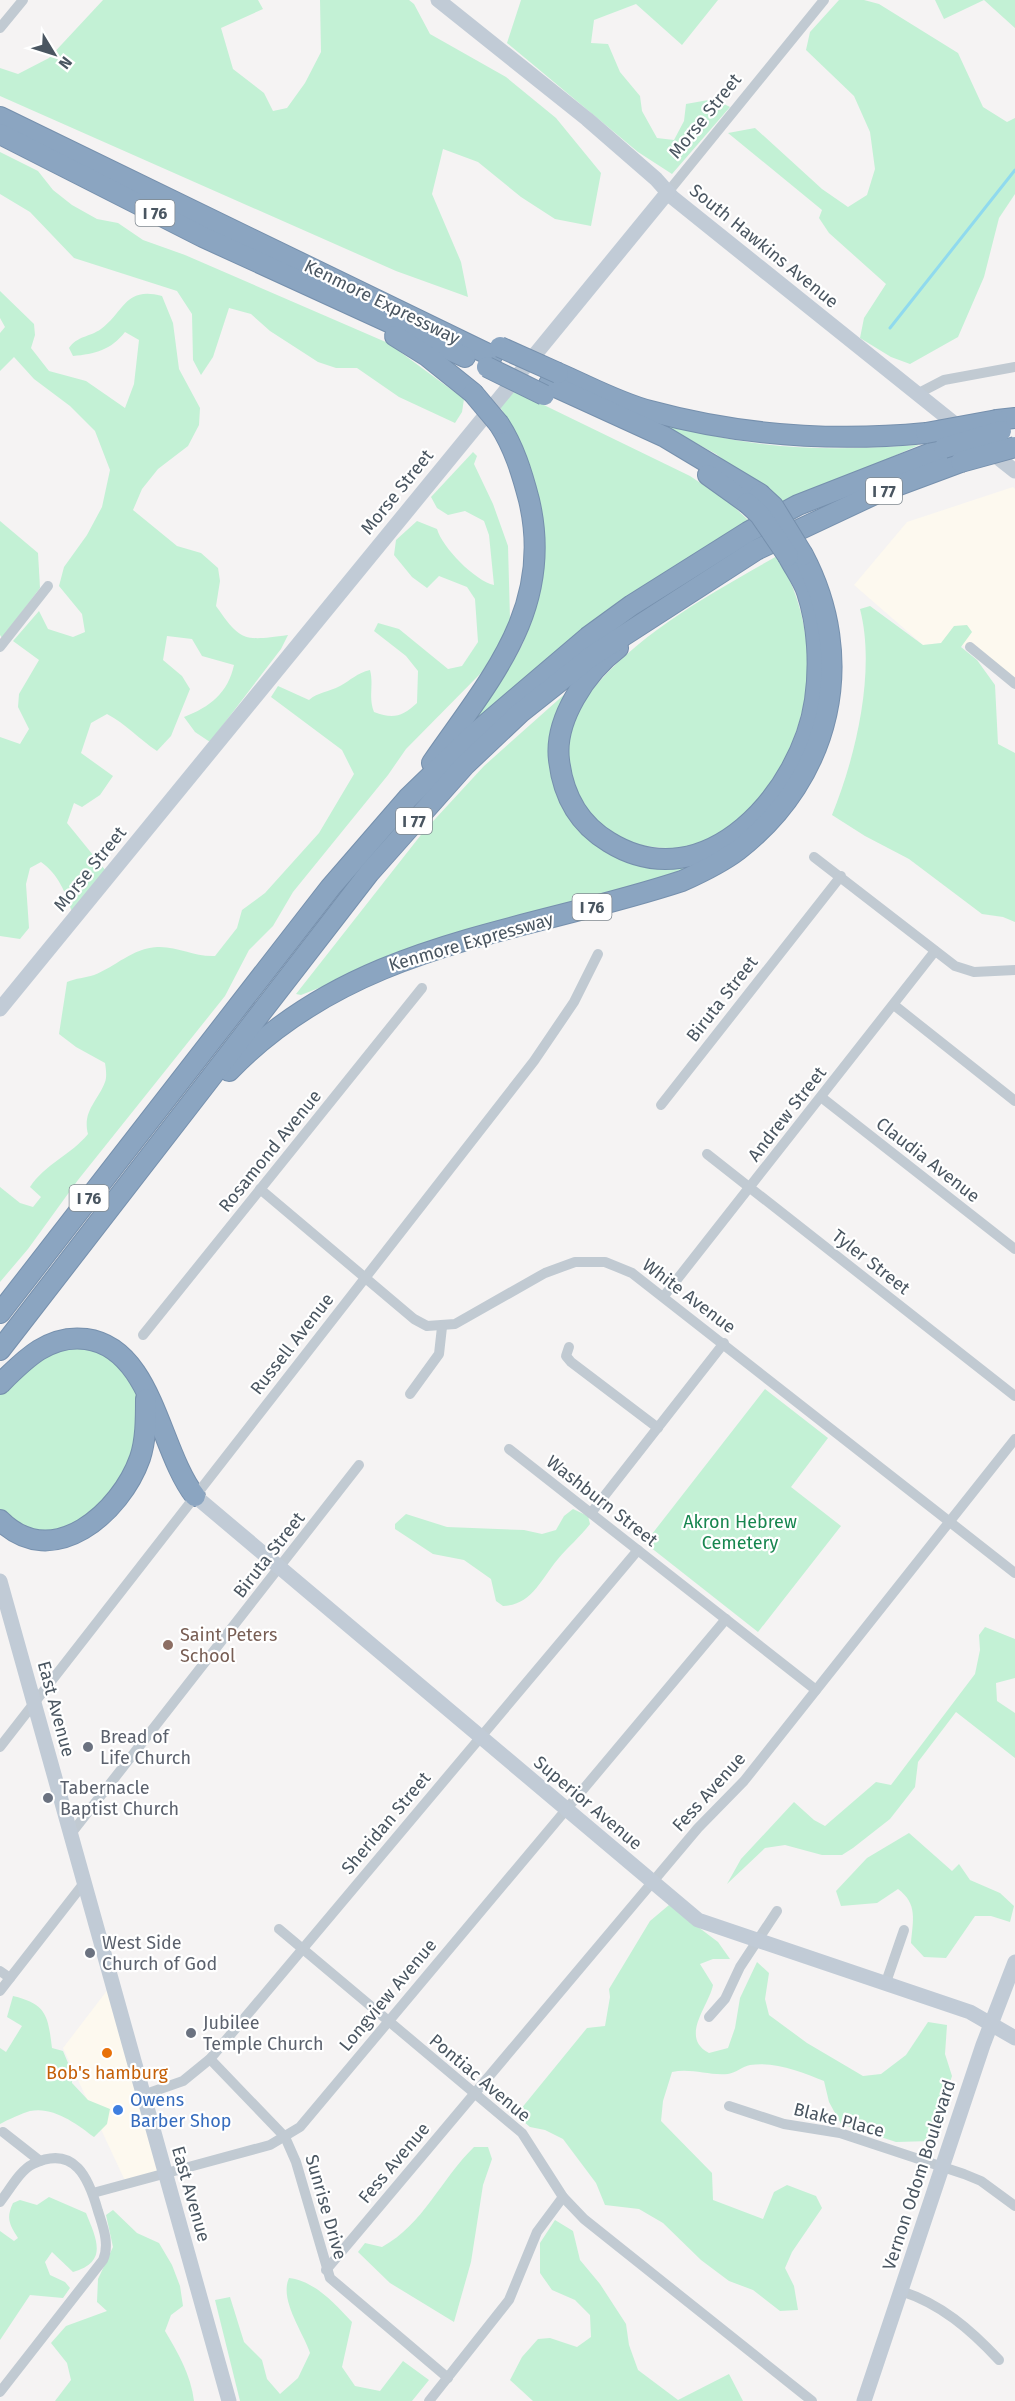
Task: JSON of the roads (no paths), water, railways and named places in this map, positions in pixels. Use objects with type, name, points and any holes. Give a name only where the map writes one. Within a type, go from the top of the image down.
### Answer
[{"type":"highway","name":"I 76","points":[[0,117],[493,357]]},
{"type":"highway","name":"Kenmore Expressway","points":[[0,135],[203,237],[313,287]]},
{"type":"highway","name":"I 76","points":[[0,1313],[330,888],[408,798],[499,668],[521,624],[529,596],[535,554],[533,520],[519,464],[499,424],[473,393],[427,356],[313,287]]},
{"type":"highway","points":[[313,287],[493,357],[550,384],[649,411],[746,432],[829,439],[1010,428]]},
{"type":"highway","name":"I 76","points":[[550,384],[665,437],[753,498],[773,506],[795,555]]},
{"type":"highway","name":"I 77","points":[[408,798],[473,735],[565,656],[632,605],[684,571],[798,505],[944,448],[1010,428]]},
{"type":"highway","name":"I 77","points":[[170,1131],[369,873],[465,765],[520,713],[592,656],[756,550],[875,494],[961,462],[1010,428]]},
{"type":"highway","name":"Kenmore Expressway","points":[[170,1131],[241,1058],[304,1008],[346,985],[432,949],[682,881],[716,865],[756,836],[798,784],[815,753],[831,698],[832,639],[816,580],[795,555]]},
{"type":"highway","points":[[719,574],[613,652],[580,689],[563,718],[558,736],[564,787],[578,815],[599,836],[629,852],[647,858],[665,859],[704,852],[739,832],[770,800],[793,768],[802,748],[815,700],[817,663],[814,625],[807,591],[795,555]]},
{"type":"highway","name":"I 76","points":[[0,1350],[170,1131]]},
{"type":"highway","points":[[0,1384],[26,1358],[58,1341],[80,1338],[104,1344],[124,1357],[145,1391],[179,1475],[195,1496]]},
{"type":"highway","points":[[0,1520],[24,1536],[52,1540],[71,1535],[103,1515],[123,1492],[140,1458],[145,1427],[145,1391]]},
{"type":"street","points":[[0,28],[23,0]]},
{"type":"street","name":"South Hawkins Avenue","points":[[438,0],[578,112],[637,162],[668,192],[1015,471]]},
{"type":"street","name":"Morse Street","points":[[0,1009],[824,0]]},
{"type":"street","points":[[917,394],[944,380],[1015,368]]},
{"type":"street","points":[[0,647],[48,586]]},
{"type":"street","points":[[970,647],[1015,684]]},
{"type":"street","points":[[814,857],[935,951],[964,970],[985,972],[1015,970]]},
{"type":"street","name":"Biruta Street","points":[[661,1106],[841,876]]},
{"type":"street","name":"Andrew Street","points":[[664,1296],[935,951]]},
{"type":"street","name":"Russell Avenue","points":[[0,1747],[534,1061],[574,1002],[598,954]]},
{"type":"street","name":"Rosamond Avenue","points":[[143,1335],[422,988]]},
{"type":"street","points":[[894,1005],[1015,1101]]},
{"type":"street","name":"Claudia Avenue","points":[[821,1097],[1015,1249]]},
{"type":"street","name":"Tyler Street","points":[[707,1154],[1015,1396]]},
{"type":"street","points":[[260,1189],[414,1319],[427,1326],[442,1327],[439,1354],[410,1394]]},
{"type":"street","name":"White Avenue","points":[[442,1327],[455,1324],[556,1267],[587,1260],[605,1262],[623,1268],[664,1296],[1015,1573]]},
{"type":"street","points":[[591,1513],[724,1344]]},
{"type":"street","points":[[569,1347],[566,1356],[571,1362],[658,1428]]},
{"type":"street","name":"Fess Avenue","points":[[326,2270],[698,1828],[744,1780],[1015,1439]]},
{"type":"street","name":"Washburn Street","points":[[509,1449],[816,1690]]},
{"type":"street","name":"Biruta Street","points":[[70,1835],[359,1465]]},
{"type":"street","name":"Superior Avenue","points":[[195,1496],[698,1920],[970,2012],[1015,2038]]},
{"type":"street","name":"Sheridan Street","points":[[143,2095],[183,2081],[210,2059],[638,1550]]},
{"type":"street","name":"East Avenue","points":[[0,1581],[229,2401]]},
{"type":"street","name":"Longview Avenue","points":[[93,2193],[270,2145],[300,2127],[726,1619]]},
{"type":"street","points":[[0,1991],[84,1883]]},
{"type":"street","points":[[709,2017],[725,1999],[740,1967],[777,1911]]},
{"type":"street","name":"Pontiac Avenue","points":[[279,1929],[522,2133],[562,2197],[584,2219],[812,2401]]},
{"type":"street","points":[[885,1985],[904,1930]]},
{"type":"street","name":"Vernon Odom Boulevard","points":[[864,2401],[942,2167],[1015,1962]]},
{"type":"street","points":[[0,1971],[10,1978]]},
{"type":"street","name":"Sunrise Drive","points":[[210,2059],[285,2137],[296,2162],[326,2270],[339,2288],[448,2378]]},
{"type":"street","name":"Blake Place","points":[[729,2106],[784,2124],[840,2133],[942,2167],[981,2181],[1015,2206]]},
{"type":"street","points":[[3,2132],[40,2161]]},
{"type":"street","points":[[0,2202],[28,2166],[54,2159],[71,2163],[85,2175],[93,2193],[106,2241],[103,2260],[0,2392]]},
{"type":"street","points":[[429,2401],[509,2300],[537,2232],[562,2197]]},
{"type":"street","points":[[901,2291],[941,2309],[974,2333],[999,2360]]},
{"type":"waterway","points":[[890,328],[1015,170]]},
{"type":"place","name":"Saint Peters School","points":[[168,1645]]},
{"type":"place","name":"Bread of Life Church","points":[[88,1747]]},
{"type":"place","name":"Tabernacle Baptist Church","points":[[48,1798]]},
{"type":"place","name":"West Side Church of God","points":[[90,1953]]},
{"type":"place","name":"Jubilee Temple Church","points":[[191,2033]]},
{"type":"place","name":"Bob's hamburg","points":[[107,2053]]},
{"type":"place","name":"Owens Barber Shop","points":[[118,2110]]},
{"type":"park label","name":"Akron Hebrew Cemetery","points":[[740,1532]]}]
